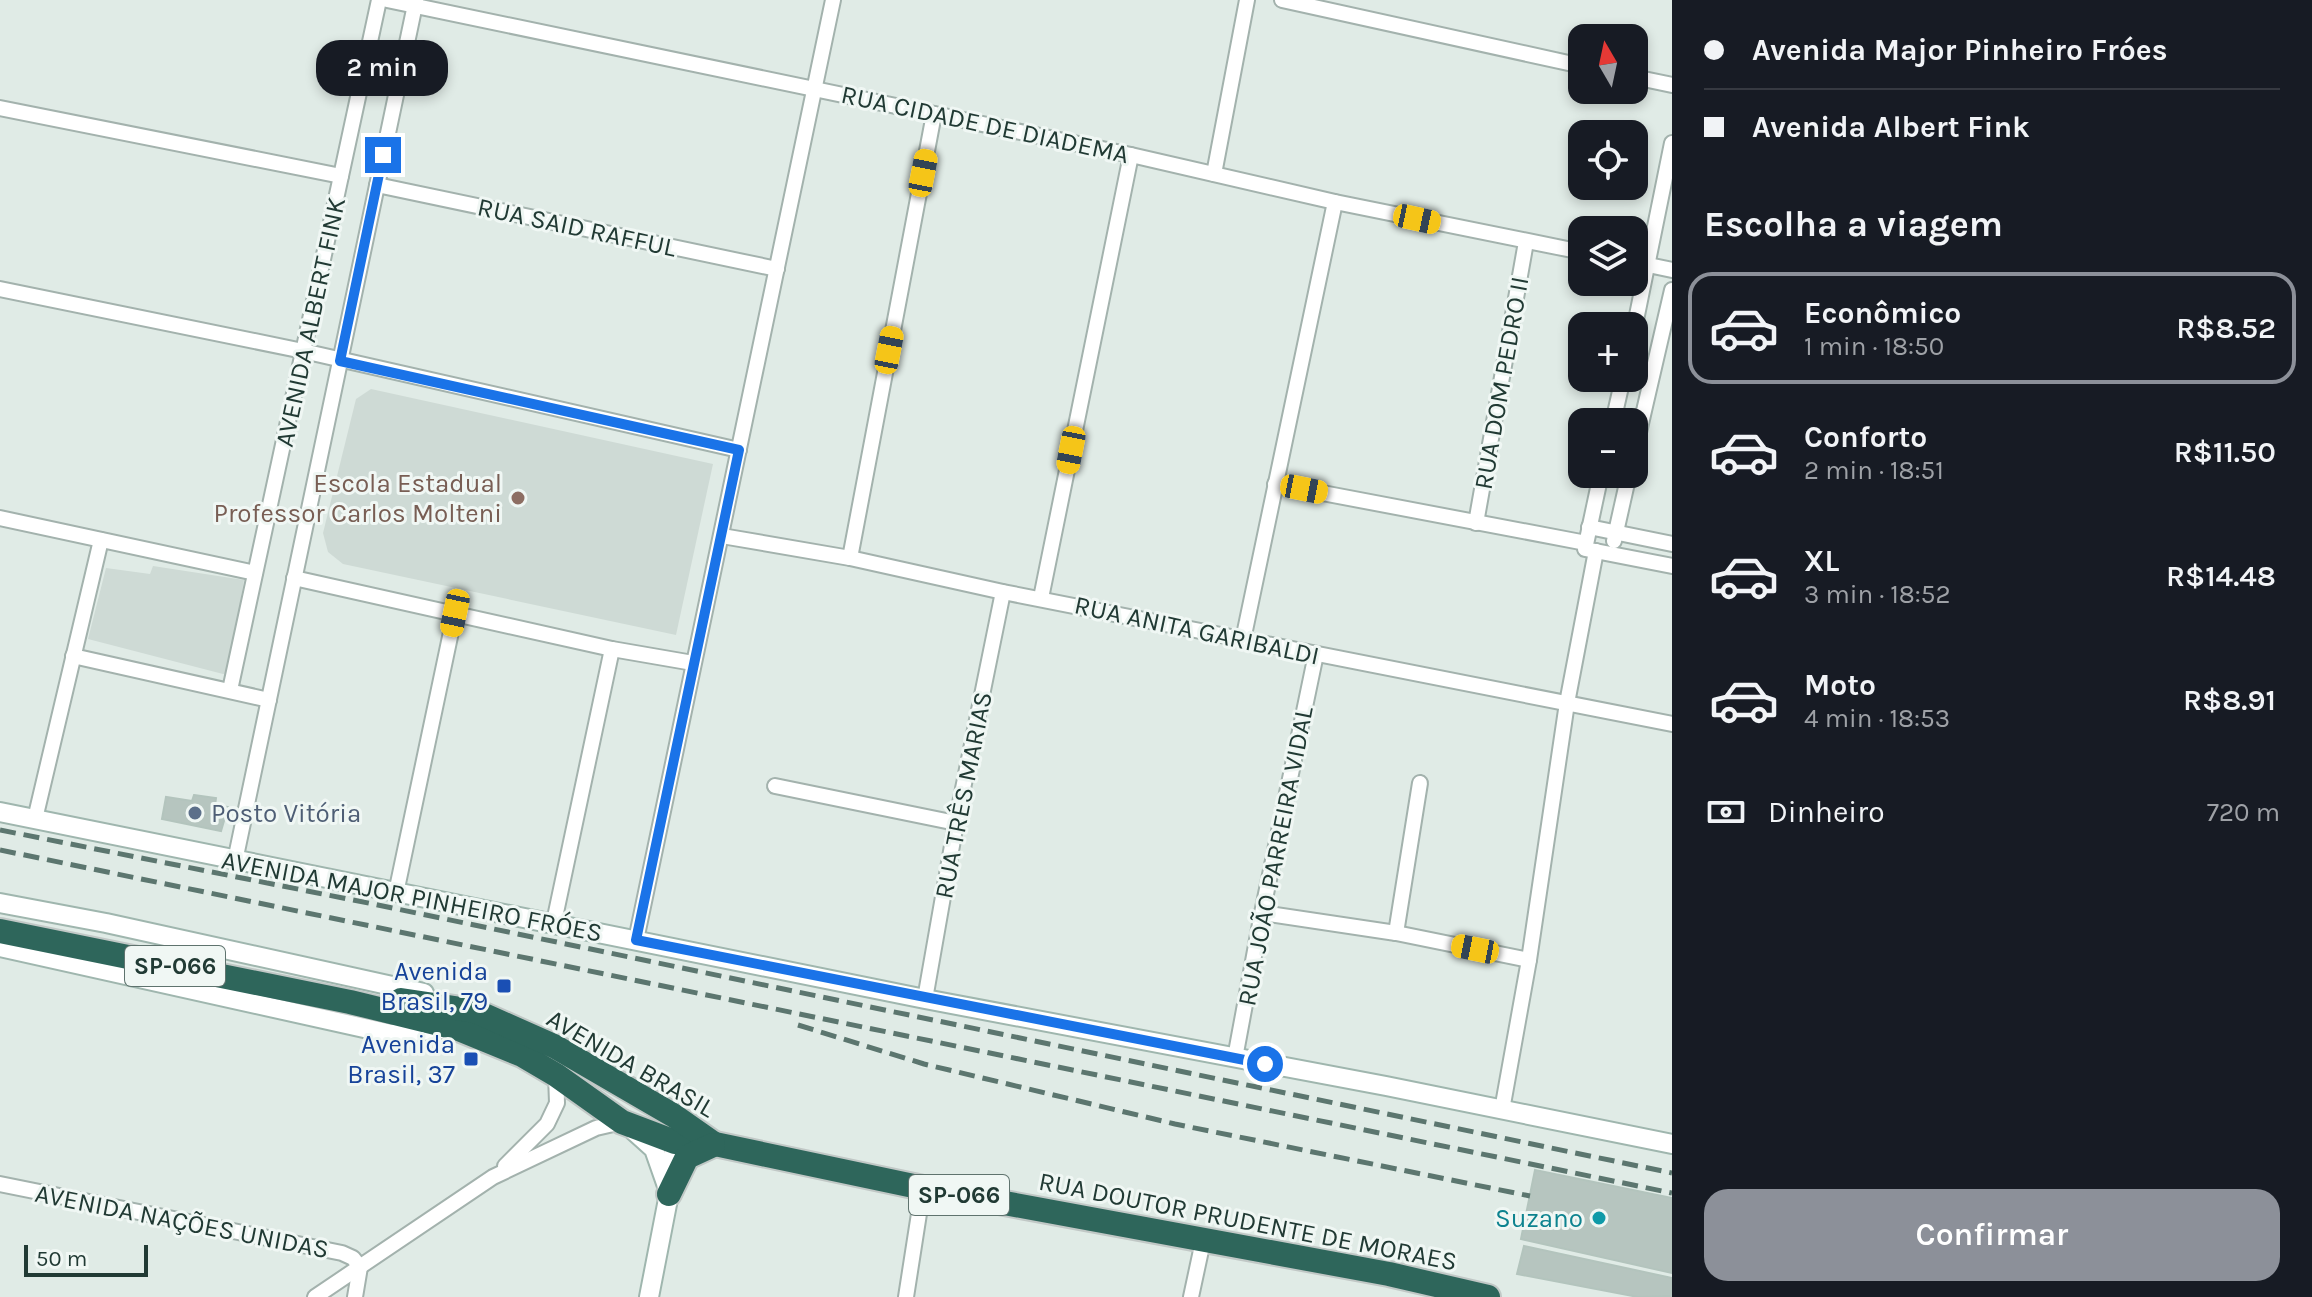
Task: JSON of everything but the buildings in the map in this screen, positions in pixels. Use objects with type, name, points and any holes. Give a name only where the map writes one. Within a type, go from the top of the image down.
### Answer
[{"type":"highway","points":[[0,918],[351,998]]},
{"type":"highway","name":"SP-066","points":[[0,931],[351,998]]},
{"type":"highway","name":"AVENIDA BRASIL","points":[[351,998],[475,1011],[556,1047],[673,1115],[715,1144]]},
{"type":"highway","name":"AVENIDA BRASIL","points":[[351,998],[456,1028],[522,1055],[622,1122],[675,1142],[715,1144]]},
{"type":"highway","points":[[673,1115],[675,1142]]},
{"type":"highway","points":[[669,1194],[687,1157],[715,1144]]},
{"type":"highway","name":"RUA DOUTOR PRUDENTE DE MORAES","points":[[715,1144],[923,1188],[1389,1274],[1481,1296]]},
{"type":"street","name":"AVENIDA ALBERT FINK","points":[[230,690],[379,0]]},
{"type":"street","name":"RUA CIDADE DE DIADEMA","points":[[387,0],[416,3],[1568,250]]},
{"type":"street","points":[[636,940],[833,0]]},
{"type":"street","points":[[1214,174],[1247,0]]},
{"type":"street","points":[[1282,0],[1568,63]]},
{"type":"street","name":"AVENIDA ALBERT FINK","points":[[235,861],[416,3]]},
{"type":"street","points":[[1648,80],[1672,85]]},
{"type":"street","points":[[0,108],[341,176]]},
{"type":"street","points":[[850,558],[934,114]]},
{"type":"street","points":[[1648,239],[1672,143]]},
{"type":"street","points":[[1041,598],[1131,155]]},
{"type":"street","name":"RUA SAID RAFFUL","points":[[377,185],[777,269]]},
{"type":"street","points":[[1243,640],[1335,202]]},
{"type":"street","name":"RUA DOM PEDRO II","points":[[1476,523],[1526,242]]},
{"type":"street","points":[[1648,264],[1672,270]]},
{"type":"street","points":[[0,289],[303,351],[739,450]]},
{"type":"street","points":[[1645,408],[1672,290]]},
{"type":"street","points":[[1275,484],[1476,523],[1672,566]]},
{"type":"street","points":[[1502,1110],[1594,549],[1589,527],[1598,488]]},
{"type":"street","points":[[1594,549],[1616,534],[1626,488]]},
{"type":"street","points":[[0,518],[255,573]]},
{"type":"street","points":[[1589,527],[1672,544]]},
{"type":"street","name":"RUA ANITA GARIBALDI","points":[[722,536],[850,558],[1003,592],[1672,724]]},
{"type":"street","points":[[35,819],[101,540]]},
{"type":"street","points":[[294,578],[612,649],[693,663]]},
{"type":"street","name":"RUA TRÊS MARIAS","points":[[925,999],[956,823],[1003,592]]},
{"type":"street","points":[[396,893],[455,613]]},
{"type":"street","points":[[554,922],[612,649]]},
{"type":"street","name":"RUA JOÃO PARREIRA VIDAL","points":[[1235,1058],[1316,654]]},
{"type":"street","points":[[73,656],[269,700]]},
{"type":"street","points":[[1396,933],[1420,783]]},
{"type":"street","points":[[775,786],[956,823]]},
{"type":"street","name":"AVENIDA MAJOR PINHEIRO FRÓES","points":[[0,812],[925,999],[1672,1144]]},
{"type":"street","name":"AVENIDA BRASIL","points":[[0,903],[411,990],[451,1000],[475,1011]]},
{"type":"street","points":[[1262,913],[1396,933],[1529,960]]},
{"type":"street","name":"AVENIDA BRASIL","points":[[0,947],[391,1034],[456,1028]]},
{"type":"street","points":[[493,1177],[547,1124],[557,1103],[556,1075]]},
{"type":"street","points":[[315,1297],[493,1177],[596,1128],[622,1122],[643,1137],[654,1149],[669,1194]]},
{"type":"street","points":[[649,1297],[669,1194],[675,1142]]},
{"type":"street","name":"AVENIDA NAÇÕES UNIDAS","points":[[0,1184],[342,1253],[353,1258],[360,1267]]},
{"type":"street","points":[[906,1297],[923,1188]]},
{"type":"street","points":[[1191,1297],[1203,1241]]},
{"type":"street","points":[[355,1297],[360,1267]]},
{"type":"shaded area","name":"Escola Estadual Professor Carlos Molteni","points":[[371,389],[713,464],[676,635],[343,564],[328,552],[323,533],[356,399]]},
{"type":"shaded area","points":[[153,566],[244,580],[228,673],[88,639],[106,568],[150,574]]},
{"type":"railway","points":[[0,830],[373,904],[1672,1173]]},
{"type":"railway","points":[[0,850],[1672,1193]]},
{"type":"railway","points":[[798,1025],[924,1064],[1175,1124],[1530,1196]]},
{"type":"place","name":"Escola Estadual Professor Carlos Molteni","points":[[518,498]]},
{"type":"place","name":"Posto Vitória","points":[[195,813]]},
{"type":"place","name":"Avenida Brasil, 79","points":[[504,986]]},
{"type":"place","name":"Avenida Brasil, 37","points":[[471,1059]]},
{"type":"place","name":"Suzano","points":[[1599,1218]]},
{"type":"route","points":[[383,155],[340,361],[739,450],[636,940],[1265,1064]]}]
